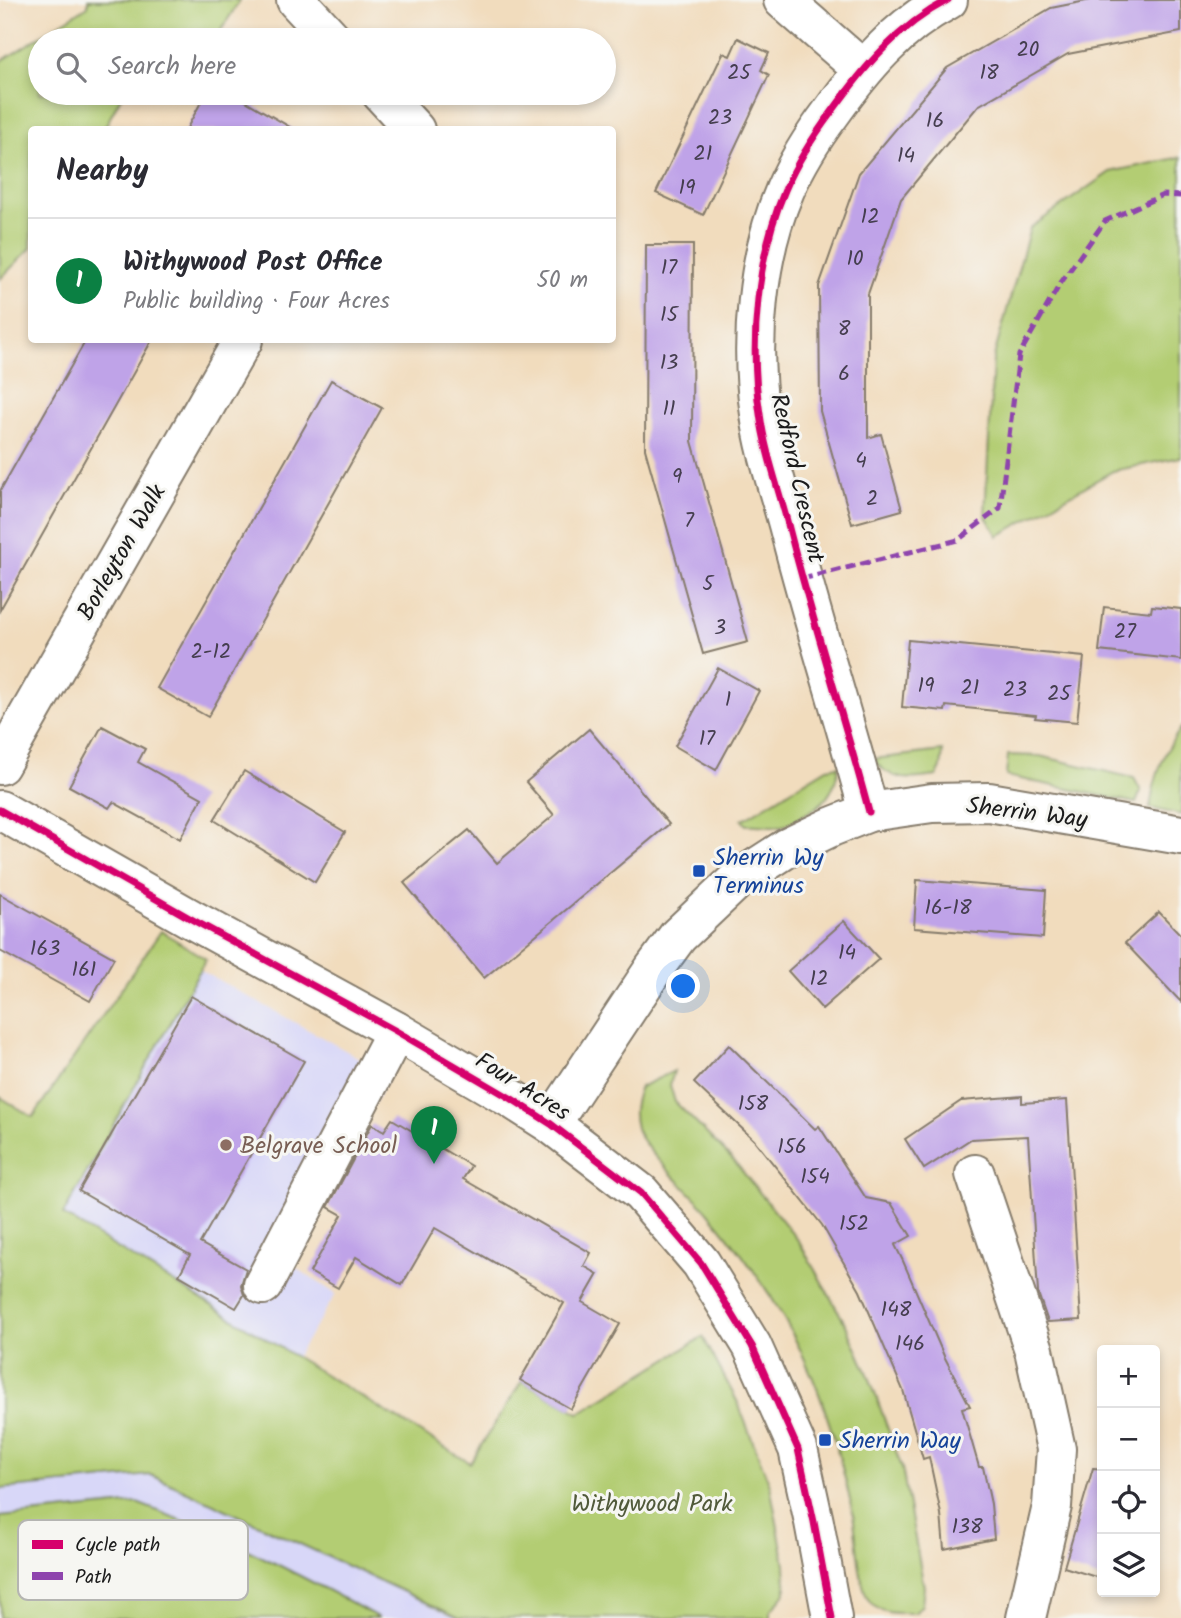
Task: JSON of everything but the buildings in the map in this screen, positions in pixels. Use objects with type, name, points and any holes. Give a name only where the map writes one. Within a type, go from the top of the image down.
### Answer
[{"type":"street","points":[[296,0],[322,28]]},
{"type":"street","points":[[783,0],[862,69]]},
{"type":"street","name":"Redford Crescent","points":[[869,812],[802,579],[760,415],[755,353],[765,248],[785,190],[809,142],[862,69],[898,33],[948,0]]},
{"type":"street","points":[[393,105],[411,126]]},
{"type":"street","name":"Borleyton Walk","points":[[0,765],[241,343]]},
{"type":"street","name":"Sherrin Way","points":[[551,1124],[678,936],[736,881],[787,848],[869,812],[932,803],[989,802],[1181,835]]},
{"type":"street","name":"Four Acres","points":[[0,810],[396,1031],[551,1124],[641,1193],[701,1263],[752,1346],[798,1449],[832,1618]]},
{"type":"street","points":[[263,1285],[396,1031]]},
{"type":"street","points":[[975,1174],[1034,1350],[1056,1449],[1052,1506],[1026,1618]]},
{"type":"shaded area","name":"Belgrave School","points":[[200,970],[390,1075],[286,1261],[336,1294],[296,1357],[63,1214]]},
{"type":"shaded area","points":[[151,1475],[248,1520],[18,1520],[18,1600],[248,1600],[248,1520],[460,1618],[0,1618],[0,1489]]},
{"type":"green space","points":[[88,0],[240,0],[222,28],[53,28],[88,6]]},
{"type":"green space","points":[[28,44],[28,105],[117,105],[106,126],[28,126],[28,251],[0,279],[0,62]]},
{"type":"green space","points":[[1181,157],[1181,457],[1113,471],[998,536],[985,515],[993,360],[1030,228],[1110,172]]},
{"type":"green space","points":[[1181,728],[1181,815],[1150,808],[1160,766]]},
{"type":"green space","points":[[943,751],[937,776],[909,779],[894,776],[873,759]]},
{"type":"green space","points":[[1008,755],[1040,756],[1134,778],[1141,791],[1136,803],[1006,776]]},
{"type":"green space","points":[[839,766],[827,797],[793,822],[783,826],[746,825],[742,820],[827,768]]},
{"type":"green space","name":"Withywood Park","points":[[161,931],[206,959],[63,1215],[470,1463],[522,1381],[579,1413],[703,1337],[737,1401],[770,1485],[785,1565],[786,1592],[770,1612],[770,1618],[460,1618],[151,1475],[0,1489],[0,1097],[33,1117]]},
{"type":"green space","points":[[674,1071],[670,1085],[675,1102],[734,1161],[798,1240],[846,1325],[868,1374],[902,1468],[924,1587],[922,1605],[915,1613],[885,1611],[870,1602],[860,1572],[852,1509],[838,1451],[819,1394],[795,1339],[761,1282],[735,1246],[640,1137],[636,1128],[634,1107],[640,1087]]},
{"type":"green space","points":[[137,1503],[179,1520],[18,1520],[18,1600],[248,1600],[248,1550],[379,1618],[0,1618],[0,1517]]},
{"type":"marked path","points":[[802,579],[958,540],[1000,508],[1019,355],[1060,284],[1105,221],[1163,195],[1181,196]]},
{"type":"cycle path","points":[[869,812],[765,443],[755,359],[758,300],[775,215],[800,160],[824,122],[856,80],[897,35],[948,0]]},
{"type":"cycle path","points":[[0,810],[396,1031],[512,1099],[551,1124],[641,1193],[701,1263],[752,1346],[798,1449],[832,1618]]},
{"type":"place","name":"Sherrin Wy Terminus","points":[[699,871]]},
{"type":"place","name":"Belgrave School","points":[[226,1145]]},
{"type":"place","name":"Withywood Post Office","points":[[434,1164]]},
{"type":"place","name":"Sherrin Way","points":[[825,1440]]}]
